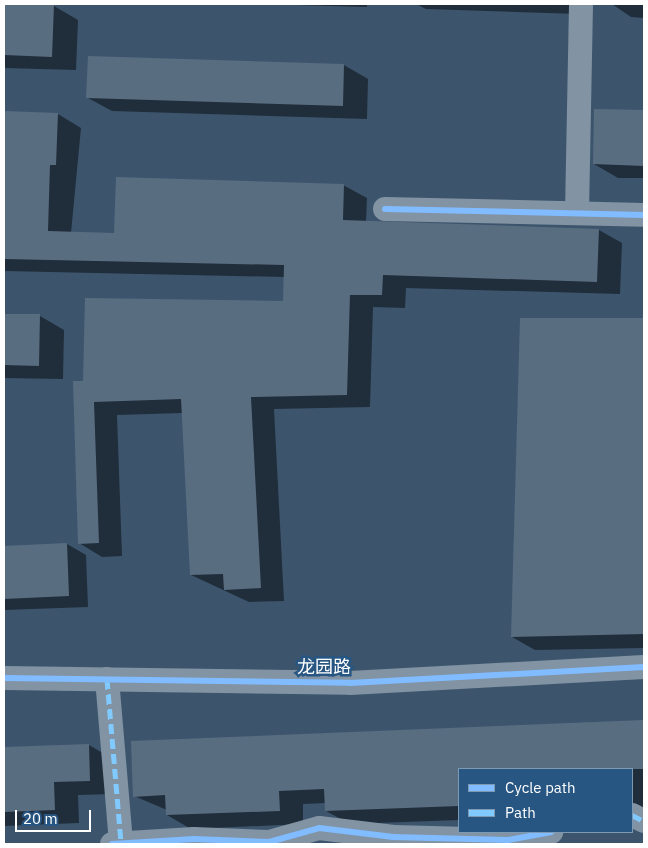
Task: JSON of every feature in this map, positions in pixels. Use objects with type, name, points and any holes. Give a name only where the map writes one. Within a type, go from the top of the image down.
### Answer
[{"type":"street","points":[[577,212],[581,4]]},
{"type":"street","points":[[385,209],[644,215]]},
{"type":"street","name":"龙园路","points":[[4,678],[350,683],[644,667]]},
{"type":"street","points":[[107,679],[116,843],[269,842],[319,828],[393,837],[508,840],[546,833]]},
{"type":"building","points":[[4,4],[54,5],[52,57],[4,55]]},
{"type":"building","points":[[88,56],[344,64],[343,106],[86,98]]},
{"type":"building","points":[[594,109],[644,110],[644,166],[593,164]]},
{"type":"building","points":[[4,111],[58,113],[56,165],[50,165],[48,231],[114,233],[116,177],[344,184],[343,220],[599,229],[597,282],[383,275],[382,295],[350,295],[347,395],[251,397],[261,588],[224,590],[223,574],[190,575],[181,399],[94,402],[99,543],[78,544],[73,381],[83,381],[85,298],[283,301],[284,265],[4,259]]},
{"type":"building","points":[[4,314],[40,314],[39,366],[4,365]]},
{"type":"building","points":[[520,318],[644,318],[644,634],[511,637]]},
{"type":"building","points":[[67,543],[69,596],[4,599],[4,546]]},
{"type":"building","points":[[644,720],[644,769],[458,768],[458,806],[325,811],[324,789],[279,791],[280,811],[166,815],[165,795],[133,797],[131,741]]},
{"type":"building","points":[[89,744],[90,781],[54,782],[55,810],[4,812],[4,747]]},
{"type":"marked path","points":[[107,679],[121,842]]},
{"type":"marked path","points":[[633,816],[644,821]]},
{"type":"cycle path","points":[[385,209],[644,215]]},
{"type":"cycle path","points":[[4,678],[350,683],[644,667]]},
{"type":"cycle path","points":[[112,844],[194,839],[269,842],[319,828],[393,837],[508,840],[546,833]]}]
